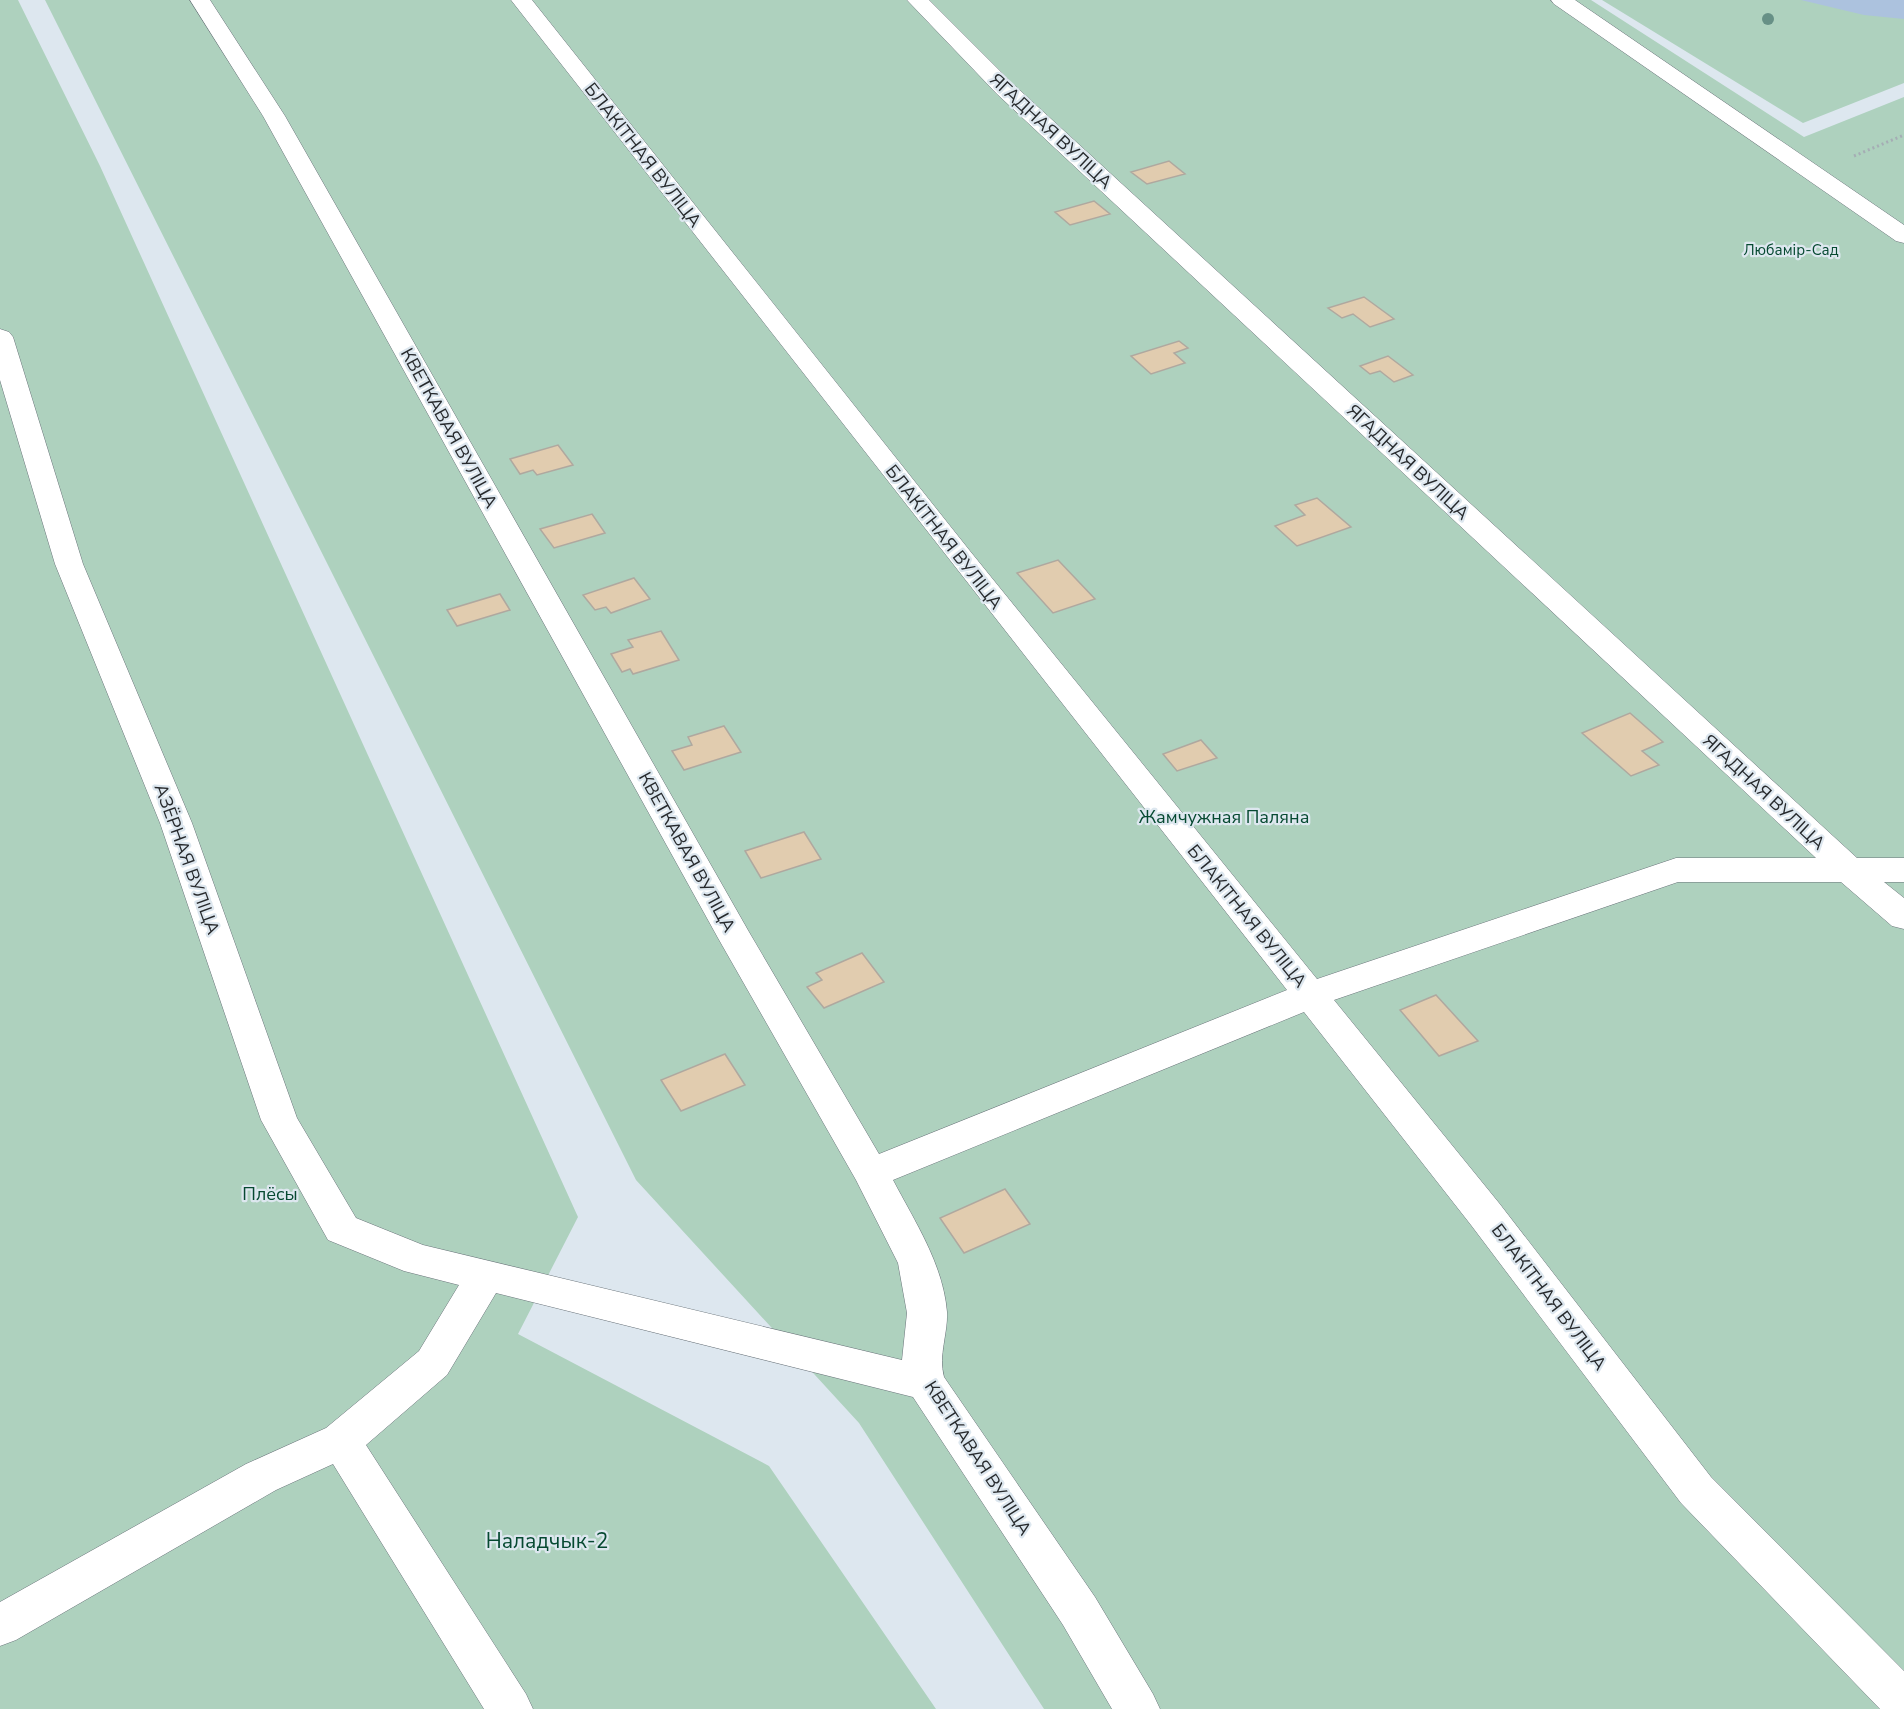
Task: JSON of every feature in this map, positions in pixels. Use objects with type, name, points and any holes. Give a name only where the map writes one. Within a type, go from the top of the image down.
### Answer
[{"type":"street","name":"КВЕТКАВАЯ ВУЛІЦА","points":[[200,0],[274,116],[729,928],[870,1173],[917,1263],[927,1313],[921,1366],[926,1383],[1079,1611],[1137,1709]]},
{"type":"street","name":"БЛАКІТНАЯ ВУЛІЦА","points":[[521,0],[967,567],[1485,1214],[1696,1490],[1904,1702]]},
{"type":"street","name":"ЯГАДНАЯ ВУЛІЦА","points":[[917,0],[1005,89],[1849,870],[1904,917]]},
{"type":"street","points":[[1562,0],[1904,236]]},
{"type":"street","name":"АЗЁРНАЯ ВУЛІЦА","points":[[0,337],[69,564],[176,823],[279,1120],[342,1229],[418,1260],[926,1383]]},
{"type":"street","points":[[870,1173],[1310,995],[1676,870],[1904,870]]},
{"type":"street","points":[[0,1625],[261,1477],[340,1441],[433,1364],[486,1275]]},
{"type":"street","points":[[340,1441],[510,1709]]},
{"type":"path","points":[[1812,173],[1904,135]]},
{"type":"green space","name":"Плёсы","points":[[0,0],[18,0],[100,166],[578,1217],[518,1334],[769,1466],[936,1709],[0,1709]]},
{"type":"green space","name":"Жамчужная Паляна","points":[[45,0],[1591,0],[1804,137],[1904,97],[1904,1709],[1044,1709],[859,1423],[636,1180]]},
{"type":"green space","points":[[1602,0],[1904,0],[1904,83],[1803,123]]},
{"type":"water","points":[[1801,0],[1904,0],[1904,19],[1864,15]]},
{"type":"building","points":[[1169,161],[1185,174],[1147,184],[1131,172]]},
{"type":"building","points":[[1094,201],[1110,214],[1070,225],[1055,212]]},
{"type":"building","points":[[1364,297],[1394,319],[1370,327],[1353,314],[1342,318],[1328,308]]},
{"type":"building","points":[[1179,341],[1188,348],[1174,353],[1185,363],[1151,374],[1131,356]]},
{"type":"building","points":[[1388,356],[1413,375],[1394,382],[1380,371],[1370,374],[1360,366]]},
{"type":"building","points":[[558,445],[573,465],[537,475],[533,470],[520,474],[510,459]]},
{"type":"building","points":[[1317,498],[1351,527],[1297,546],[1275,526],[1305,515],[1295,505]]},
{"type":"building","points":[[592,514],[605,533],[554,548],[540,529]]},
{"type":"building","points":[[1058,560],[1095,599],[1053,613],[1017,573]]},
{"type":"building","points":[[634,578],[650,599],[611,613],[606,607],[595,610],[583,595]]},
{"type":"building","points":[[500,594],[510,610],[457,626],[447,610]]},
{"type":"building","points":[[661,631],[679,660],[633,674],[630,669],[622,672],[611,654],[633,647],[628,640]]},
{"type":"building","points":[[1630,713],[1663,742],[1642,751],[1659,765],[1631,776],[1582,733]]},
{"type":"building","points":[[724,726],[741,752],[684,770],[672,751],[692,745],[688,737]]},
{"type":"building","points":[[1201,740],[1217,758],[1177,771],[1163,754]]},
{"type":"building","points":[[804,832],[821,859],[761,878],[745,851]]},
{"type":"building","points":[[862,953],[884,982],[824,1008],[807,987],[822,980],[816,973]]},
{"type":"building","points":[[1436,995],[1478,1041],[1439,1056],[1400,1010]]},
{"type":"building","points":[[725,1054],[745,1085],[681,1111],[661,1080]]},
{"type":"building","points":[[1005,1189],[1030,1224],[964,1253],[940,1218]]},
{"type":"park label","name":"Любамір-Сад","points":[[1791,250]]},
{"type":"park label","name":"Наладчык-2","points":[[547,1541]]}]
